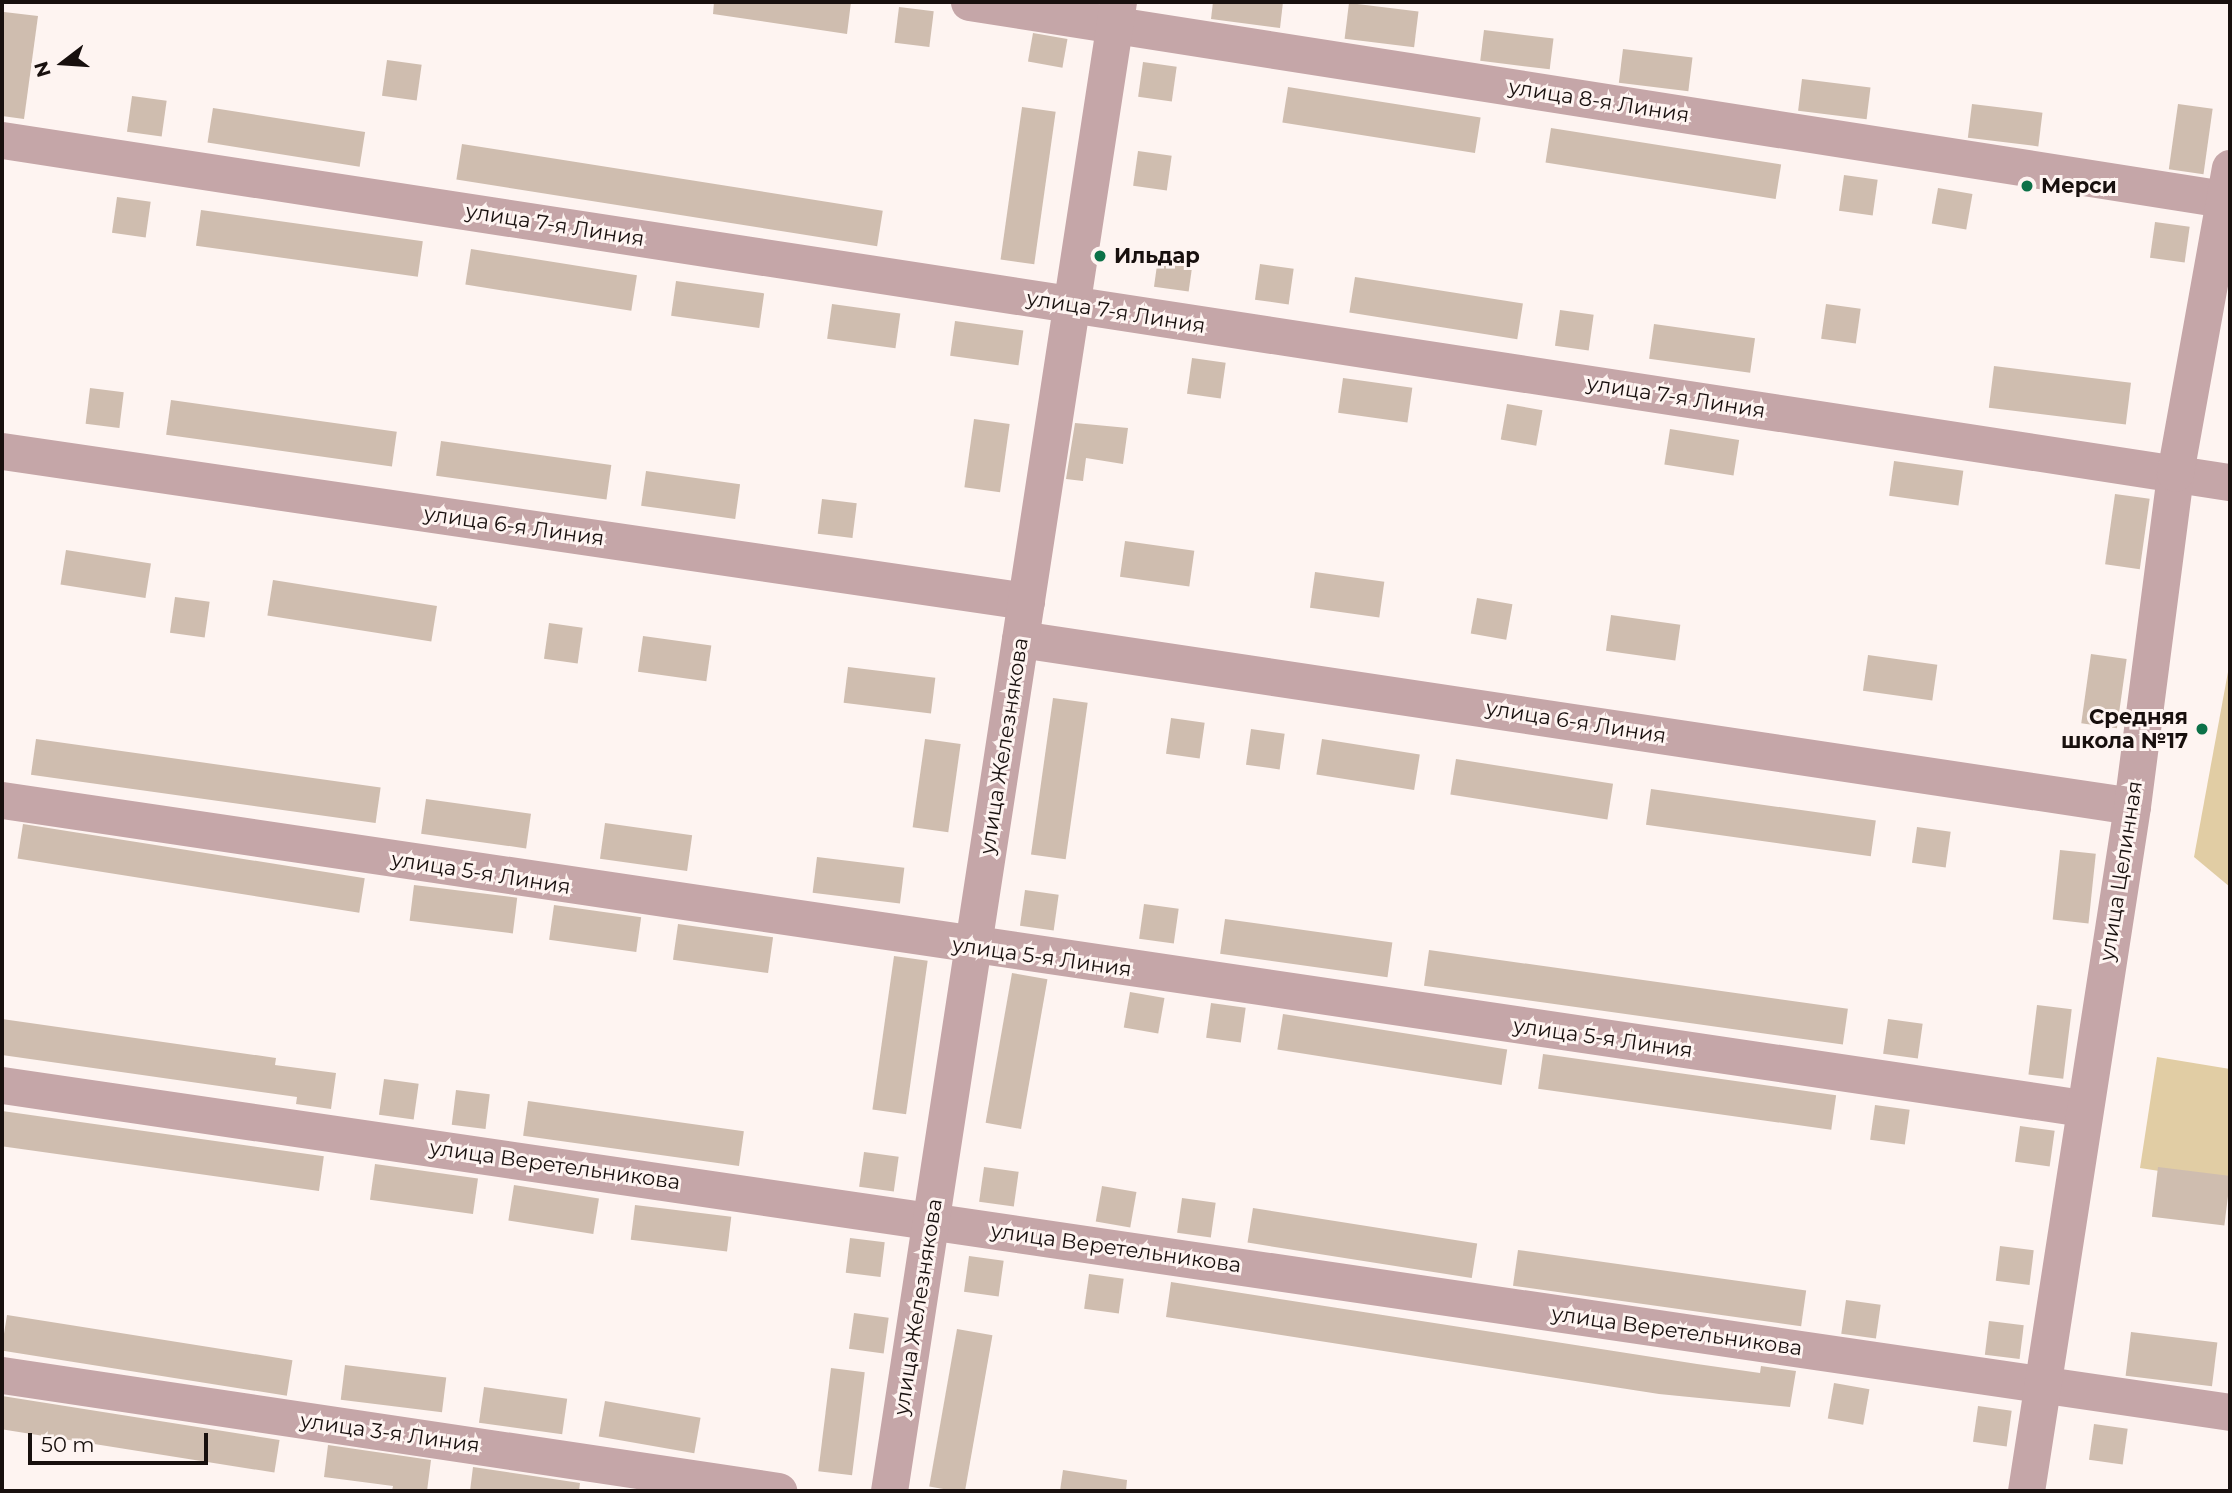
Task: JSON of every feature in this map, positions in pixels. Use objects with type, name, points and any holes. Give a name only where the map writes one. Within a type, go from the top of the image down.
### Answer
[{"type":"street","name":"улица 8-я Линия","points":[[969,2],[1117,13],[2228,189]]},
{"type":"street","name":"улица Железнякова","points":[[889,1491],[1117,13]]},
{"type":"street","name":"улица 7-я Линия","points":[[2,140],[2230,482]]},
{"type":"street","name":"улица Целинная","points":[[2026,1491],[2082,1108],[2132,806],[2175,473],[2228,189]]},
{"type":"street","name":"улица 6-я Линия","points":[[2,451],[1026,601]]},
{"type":"street","name":"улица 6-я Линия","points":[[1020,639],[2132,806]]},
{"type":"street","name":"улица 5-я Линия","points":[[2,800],[973,947],[2082,1108]]},
{"type":"street","name":"улица Веретельникова","points":[[2,1085],[2230,1412]]},
{"type":"street","name":"улица 3-я Линия","points":[[2,1375],[778,1491]]},
{"type":"shaded area","points":[[2230,661],[2230,887],[2194,857]]},
{"type":"shaded area","points":[[2157,1057],[2230,1069],[2230,1182],[2140,1168]]},
{"type":"building","points":[[714,2],[851,2],[847,34],[713,14]]},
{"type":"building","points":[[1213,2],[1283,2],[1280,28],[1211,19]]},
{"type":"building","points":[[1349,3],[1418,12],[1414,47],[1345,39]]},
{"type":"building","points":[[899,7],[934,11],[929,47],[895,43]]},
{"type":"building","points":[[4,12],[38,16],[24,119],[2,116]]},
{"type":"building","points":[[1484,30],[1553,39],[1550,69],[1480,61]]},
{"type":"building","points":[[1033,33],[1067,39],[1062,68],[1028,62]]},
{"type":"building","points":[[1623,49],[1692,58],[1688,91],[1619,83]]},
{"type":"building","points":[[387,60],[422,65],[417,101],[382,96]]},
{"type":"building","points":[[1143,62],[1177,67],[1172,101],[1138,97]]},
{"type":"building","points":[[1802,79],[1870,87],[1867,119],[1798,111]]},
{"type":"building","points":[[1288,87],[1481,118],[1475,153],[1282,123]]},
{"type":"building","points":[[132,96],[167,101],[162,137],[127,132]]},
{"type":"building","points":[[1972,104],[2042,113],[2038,146],[1968,138]]},
{"type":"building","points":[[2178,104],[2213,109],[2203,174],[2169,169]]},
{"type":"building","points":[[1022,107],[1056,112],[1034,264],[1001,260]]},
{"type":"building","points":[[213,108],[365,132],[360,167],[208,143]]},
{"type":"building","points":[[1551,128],[1781,164],[1776,199],[1546,163]]},
{"type":"building","points":[[462,144],[883,211],[877,246],[456,180]]},
{"type":"building","points":[[1138,151],[1172,156],[1167,190],[1133,186]]},
{"type":"building","points":[[1844,175],[1878,180],[1873,215],[1839,211]]},
{"type":"building","points":[[1938,188],[1972,194],[1966,230],[1932,223]]},
{"type":"building","points":[[117,197],[151,202],[146,237],[112,233]]},
{"type":"building","points":[[201,210],[423,241],[418,277],[196,246]]},
{"type":"building","points":[[2155,222],[2190,227],[2185,263],[2150,258]]},
{"type":"building","points":[[471,249],[637,275],[631,311],[465,285]]},
{"type":"building","points":[[1159,251],[1194,256],[1189,292],[1154,287]]},
{"type":"building","points":[[1260,264],[1294,269],[1289,304],[1255,300]]},
{"type":"building","points":[[1355,277],[1523,304],[1517,339],[1349,313]]},
{"type":"building","points":[[676,281],[764,293],[759,328],[671,316]]},
{"type":"building","points":[[832,304],[900,314],[895,348],[827,339]]},
{"type":"building","points":[[1826,304],[1861,309],[1856,344],[1821,339]]},
{"type":"building","points":[[1560,310],[1594,315],[1589,350],[1555,346]]},
{"type":"building","points":[[955,321],[1023,331],[1018,365],[950,356]]},
{"type":"building","points":[[1654,324],[1755,338],[1750,373],[1649,359]]},
{"type":"building","points":[[1192,358],[1226,363],[1221,398],[1187,394]]},
{"type":"building","points":[[1994,366],[2131,383],[2126,425],[1989,408]]},
{"type":"building","points":[[1343,378],[1412,388],[1407,422],[1338,413]]},
{"type":"building","points":[[90,388],[124,392],[119,428],[86,424]]},
{"type":"building","points":[[171,400],[397,432],[392,466],[166,435]]},
{"type":"building","points":[[1507,404],[1542,410],[1536,446],[1501,439]]},
{"type":"building","points":[[974,419],[1010,424],[1000,492],[964,487]]},
{"type":"building","points":[[1075,423],[1128,428],[1123,464],[1086,458],[1083,481],[1066,479]]},
{"type":"building","points":[[1670,429],[1739,440],[1734,476],[1664,465]]},
{"type":"building","points":[[441,441],[611,465],[606,500],[436,476]]},
{"type":"building","points":[[1894,461],[1963,471],[1958,505],[1889,496]]},
{"type":"building","points":[[646,471],[740,484],[735,519],[641,506]]},
{"type":"building","points":[[2115,494],[2150,499],[2140,569],[2105,564]]},
{"type":"building","points":[[822,499],[857,503],[852,538],[818,534]]},
{"type":"building","points":[[1125,541],[1194,551],[1189,586],[1120,577]]},
{"type":"building","points":[[66,550],[151,563],[145,598],[61,585]]},
{"type":"building","points":[[1315,572],[1384,582],[1379,617],[1310,608]]},
{"type":"building","points":[[273,580],[437,606],[431,642],[267,616]]},
{"type":"building","points":[[175,597],[210,602],[205,638],[170,633]]},
{"type":"building","points":[[1477,598],[1512,604],[1506,640],[1471,633]]},
{"type":"building","points":[[1611,615],[1680,625],[1675,660],[1606,651]]},
{"type":"building","points":[[549,623],[583,628],[578,663],[544,659]]},
{"type":"building","points":[[643,636],[711,646],[706,681],[638,672]]},
{"type":"building","points":[[2091,654],[2127,659],[2117,728],[2081,723]]},
{"type":"building","points":[[1868,655],[1937,665],[1932,700],[1863,691]]},
{"type":"building","points":[[848,667],[935,678],[931,713],[844,703]]},
{"type":"building","points":[[1053,698],[1088,703],[1066,859],[1031,854]]},
{"type":"building","points":[[1171,718],[1205,723],[1200,758],[1166,754]]},
{"type":"building","points":[[1251,729],[1285,734],[1280,769],[1246,765]]},
{"type":"building","points":[[36,739],[381,787],[376,823],[31,775]]},
{"type":"building","points":[[925,739],[961,744],[948,832],[913,827]]},
{"type":"building","points":[[1322,739],[1420,754],[1414,790],[1316,775]]},
{"type":"building","points":[[1456,759],[1613,784],[1607,819],[1450,795]]},
{"type":"building","points":[[1651,789],[1876,821],[1871,856],[1646,825]]},
{"type":"building","points":[[426,799],[531,814],[526,848],[421,834]]},
{"type":"building","points":[[605,823],[692,835],[687,871],[600,859]]},
{"type":"building","points":[[23,824],[365,878],[359,913],[18,859]]},
{"type":"building","points":[[1917,827],[1951,832],[1946,867],[1912,863]]},
{"type":"building","points":[[2060,850],[2096,854],[2088,923],[2053,920]]},
{"type":"building","points":[[817,857],[904,868],[900,903],[813,893]]},
{"type":"building","points":[[414,885],[517,898],[513,933],[410,921]]},
{"type":"building","points":[[1025,890],[1059,895],[1054,930],[1020,926]]},
{"type":"building","points":[[1144,904],[1179,909],[1174,944],[1139,939]]},
{"type":"building","points":[[554,905],[641,917],[636,952],[549,940]]},
{"type":"building","points":[[1225,919],[1392,943],[1387,977],[1220,954]]},
{"type":"building","points":[[678,924],[773,937],[768,973],[673,960]]},
{"type":"building","points":[[1429,950],[1848,1009],[1843,1045],[1424,986]]},
{"type":"building","points":[[894,956],[928,961],[906,1114],[872,1109]]},
{"type":"building","points":[[1012,973],[1047,979],[1021,1129],[986,1123]]},
{"type":"building","points":[[1130,992],[1164,998],[1158,1034],[1124,1027]]},
{"type":"building","points":[[1211,1003],[1246,1008],[1241,1043],[1206,1038]]},
{"type":"building","points":[[2037,1005],[2072,1009],[2063,1079],[2028,1074]]},
{"type":"building","points":[[1283,1014],[1507,1050],[1502,1085],[1277,1050]]},
{"type":"building","points":[[2,1019],[276,1058],[275,1065],[336,1073],[331,1109],[296,1104],[297,1097],[2,1055]]},
{"type":"building","points":[[1888,1019],[1923,1024],[1918,1059],[1883,1054]]},
{"type":"building","points":[[1543,1054],[1836,1095],[1831,1130],[1538,1089]]},
{"type":"building","points":[[384,1079],[419,1084],[414,1120],[379,1115]]},
{"type":"building","points":[[456,1090],[490,1094],[485,1129],[452,1125]]},
{"type":"building","points":[[528,1101],[744,1131],[739,1166],[523,1136]]},
{"type":"building","points":[[1875,1105],[1910,1110],[1905,1145],[1870,1140]]},
{"type":"building","points":[[2,1111],[324,1156],[319,1191],[2,1146]]},
{"type":"building","points":[[2020,1126],[2055,1131],[2050,1167],[2015,1162]]},
{"type":"building","points":[[864,1152],[899,1157],[894,1192],[859,1187]]},
{"type":"building","points":[[375,1164],[478,1178],[473,1214],[370,1200]]},
{"type":"building","points":[[984,1167],[1019,1172],[1014,1207],[979,1202]]},
{"type":"building","points":[[2158,1167],[2230,1176],[2224,1226],[2152,1217]]},
{"type":"building","points":[[514,1185],[599,1198],[593,1234],[508,1221]]},
{"type":"building","points":[[1102,1186],[1136,1192],[1130,1228],[1096,1221]]},
{"type":"building","points":[[1182,1198],[1216,1203],[1211,1237],[1177,1233]]},
{"type":"building","points":[[635,1205],[731,1217],[727,1252],[631,1240]]},
{"type":"building","points":[[1253,1208],[1477,1244],[1472,1278],[1248,1243]]},
{"type":"building","points":[[850,1238],[885,1242],[880,1277],[846,1273]]},
{"type":"building","points":[[2000,1246],[2034,1250],[2029,1285],[1996,1281]]},
{"type":"building","points":[[1518,1250],[1806,1290],[1801,1326],[1513,1286]]},
{"type":"building","points":[[969,1256],[1004,1261],[999,1297],[964,1292]]},
{"type":"building","points":[[1089,1274],[1124,1279],[1119,1314],[1084,1309]]},
{"type":"building","points":[[1171,1282],[1760,1373],[1761,1366],[1796,1371],[1790,1407],[1659,1394],[1166,1317]]},
{"type":"building","points":[[1846,1300],[1881,1305],[1876,1339],[1841,1334]]},
{"type":"building","points":[[854,1313],[889,1318],[884,1354],[849,1349]]},
{"type":"building","points":[[7,1315],[292,1360],[287,1396],[2,1351]]},
{"type":"building","points":[[1989,1321],[2024,1325],[2020,1359],[1985,1355]]},
{"type":"building","points":[[957,1329],[992,1335],[965,1491],[929,1487]]},
{"type":"building","points":[[2131,1332],[2217,1343],[2212,1386],[2126,1376]]},
{"type":"building","points":[[345,1365],[446,1377],[442,1412],[341,1400]]},
{"type":"building","points":[[831,1368],[865,1372],[852,1475],[818,1471]]},
{"type":"building","points":[[1834,1383],[1869,1389],[1863,1425],[1828,1418]]},
{"type":"building","points":[[484,1387],[567,1399],[562,1434],[479,1423]]},
{"type":"building","points":[[2,1396],[280,1440],[274,1473],[2,1429]]},
{"type":"building","points":[[605,1401],[701,1418],[694,1453],[599,1436]]},
{"type":"building","points":[[1978,1406],[2012,1411],[2007,1446],[1973,1442]]},
{"type":"building","points":[[2094,1424],[2128,1429],[2123,1464],[2089,1460]]},
{"type":"building","points":[[328,1445],[431,1460],[427,1491],[392,1491],[393,1486],[324,1477]]},
{"type":"building","points":[[473,1467],[580,1483],[579,1491],[470,1491]]},
{"type":"building","points":[[1063,1470],[1127,1480],[1126,1491],[1060,1491]]},
{"type":"place","name":"Мерси","points":[[2027,186]]},
{"type":"place","name":"Ильдар","points":[[1100,256]]},
{"type":"place","name":"Средняя школа №17","points":[[2202,729]]}]
